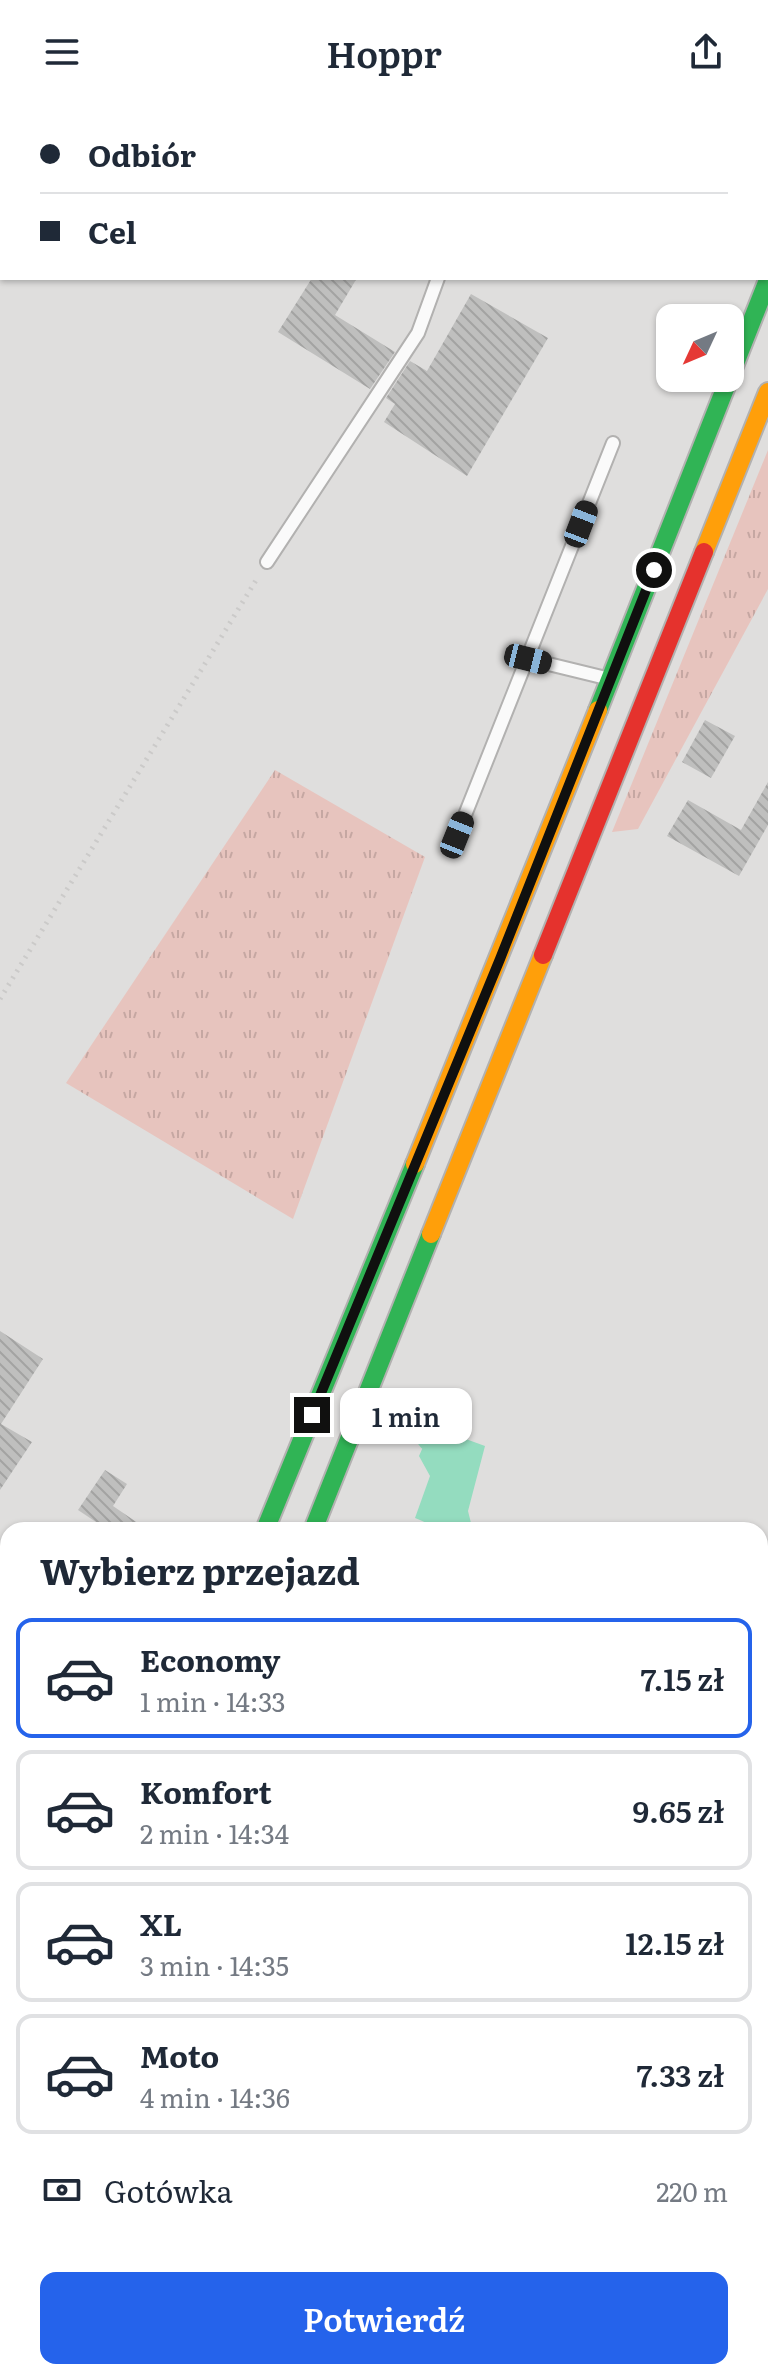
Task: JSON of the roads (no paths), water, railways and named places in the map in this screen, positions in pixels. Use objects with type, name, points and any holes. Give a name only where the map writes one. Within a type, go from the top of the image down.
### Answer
[{"type":"main road","points":[[268,1522],[500,959],[768,280]]},
{"type":"main road","points":[[316,1522],[768,392]]},
{"type":"lane","points":[[267,562],[418,333],[437,280]]},
{"type":"lane","points":[[457,835],[613,443]]},
{"type":"lane","points":[[528,659],[611,679]]},
{"type":"waterway","points":[[417,1436],[424,1445]]}]
